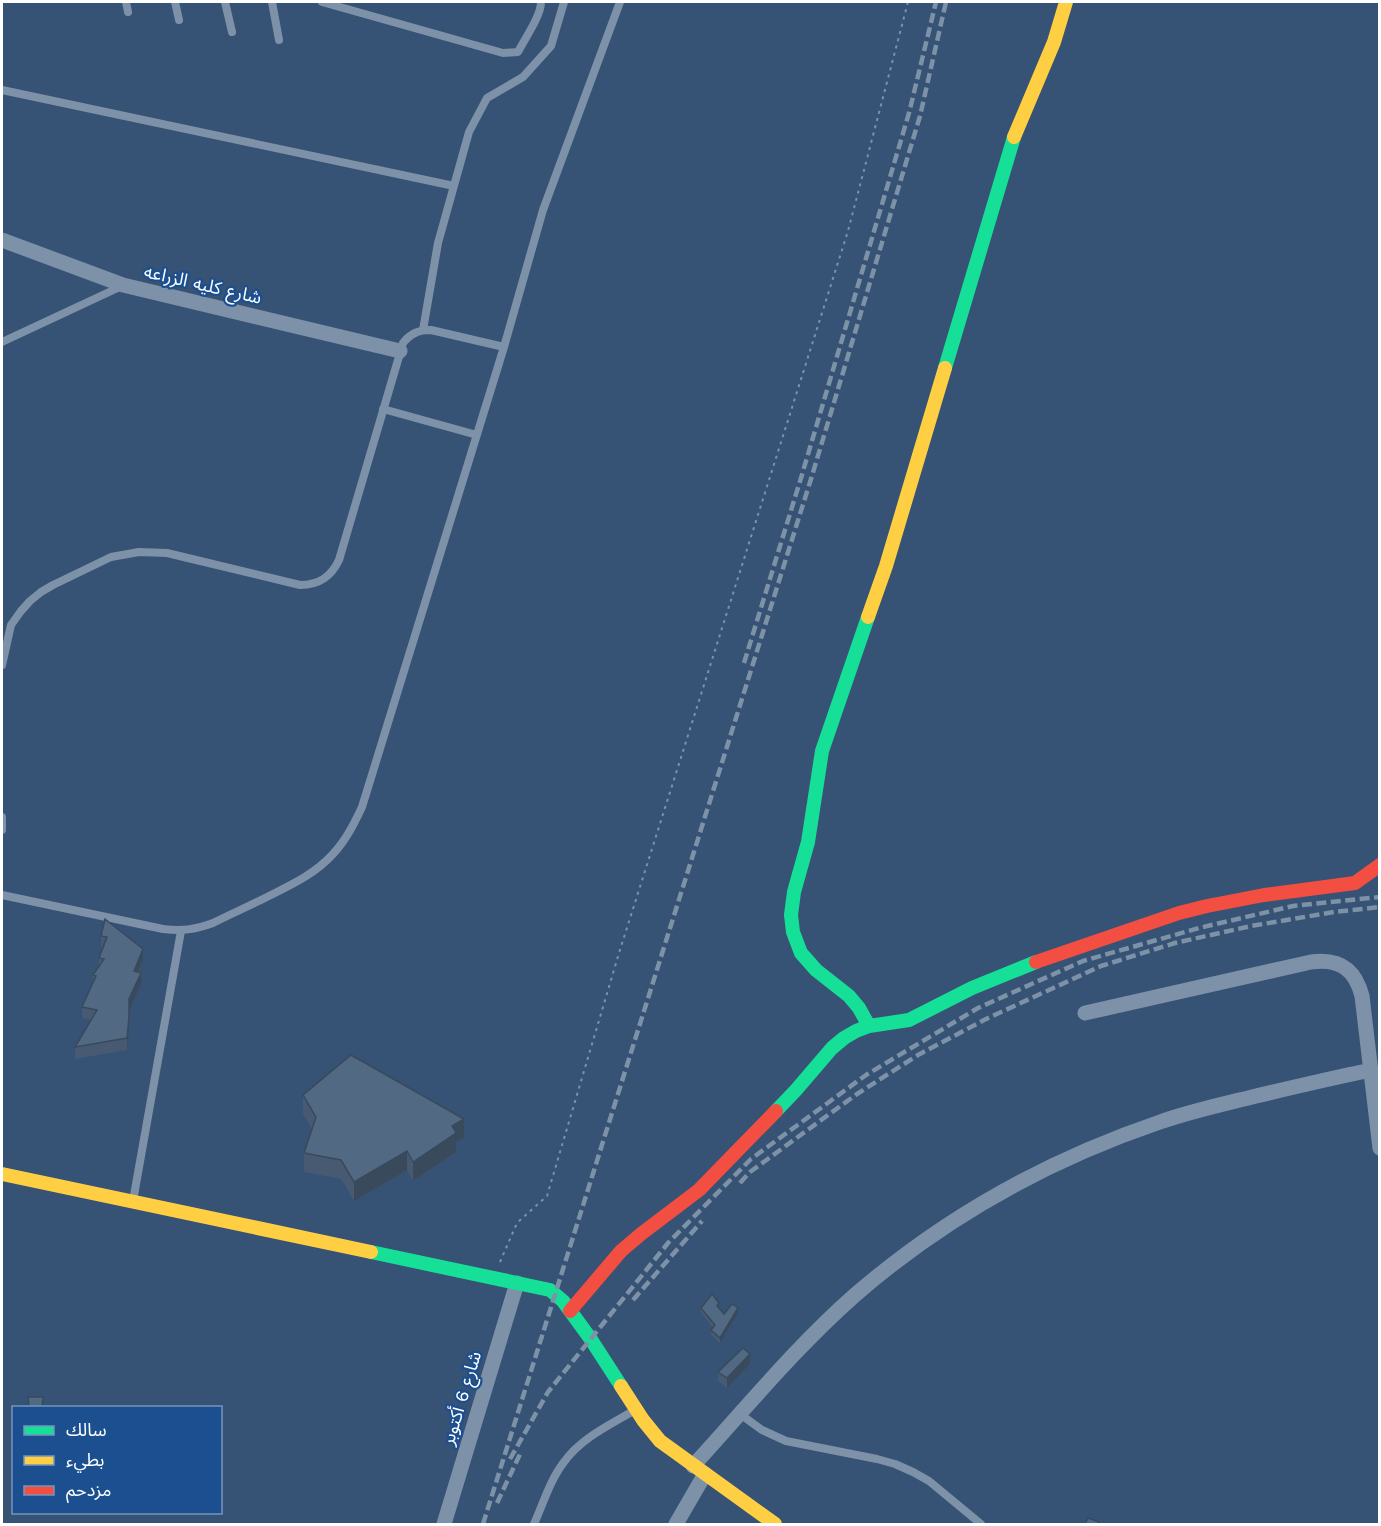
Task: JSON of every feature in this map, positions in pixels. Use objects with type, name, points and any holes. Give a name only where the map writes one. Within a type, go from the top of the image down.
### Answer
[{"type":"street","points":[[869,1026],[862,1013],[844,991],[815,970],[801,953],[791,920],[793,897],[809,839],[822,751],[886,566],[1011,145],[1054,42],[1066,2]]},
{"type":"street","name":"شارع كليه الزراعه","points":[[2,240],[123,285],[400,351]]},
{"type":"street","points":[[570,1311],[626,1246],[716,1174],[796,1090],[832,1048],[844,1038],[869,1026],[909,1020],[972,988],[1027,965],[1179,914],[1263,895],[1355,883],[1380,865]]},
{"type":"street","points":[[1085,1013],[1311,962],[1334,962],[1353,975],[1362,996],[1380,1148]]},
{"type":"street","points":[[676,1524],[699,1470],[740,1414],[798,1350],[854,1296],[924,1240],[961,1215],[1039,1171],[1120,1135],[1205,1108],[1371,1070]]},
{"type":"street","points":[[2,1174],[550,1290],[570,1311],[636,1410],[660,1441],[775,1524]]},
{"type":"street","name":"شارع 6 أكتوبر","points":[[444,1524],[517,1283]]},
{"type":"lane","points":[[126,2],[128,12]]},
{"type":"lane","points":[[175,2],[179,20]]},
{"type":"lane","points":[[225,2],[232,32]]},
{"type":"lane","points":[[272,2],[279,40]]},
{"type":"lane","points":[[322,2],[502,53],[518,52],[540,12],[541,2]]},
{"type":"lane","points":[[423,330],[438,243],[469,132],[487,98],[523,77],[551,46],[564,2]]},
{"type":"lane","points":[[2,895],[145,926],[181,931],[197,929],[306,877],[334,854],[345,839],[362,807],[504,347],[543,210],[620,2]]},
{"type":"lane","points":[[2,90],[454,186]]},
{"type":"lane","points":[[2,342],[123,285]]},
{"type":"lane","points":[[2,665],[11,625],[30,601],[53,585],[111,557],[139,552],[167,553],[300,585],[317,583],[324,579],[331,574],[339,560],[403,343],[415,332],[431,330],[504,347]]},
{"type":"lane","points":[[382,409],[477,435]]},
{"type":"lane","points":[[2,817],[2,830]]},
{"type":"lane","points":[[133,1202],[181,931]]},
{"type":"lane","points":[[534,1524],[557,1472],[573,1451],[593,1435],[636,1410]]},
{"type":"lane","points":[[740,1414],[762,1430],[786,1441],[895,1464],[913,1472],[929,1481],[981,1524]]},
{"type":"path","points":[[492,1278],[517,1223],[547,1196],[619,952],[848,231],[908,2]]},
{"type":"building","points":[[105,919],[143,949],[134,971],[141,973],[129,999],[127,1038],[75,1047],[97,1010],[82,1007],[96,976],[93,975],[104,959],[99,958],[107,937],[101,936]]},
{"type":"building","points":[[351,1055],[464,1119],[452,1126],[456,1133],[413,1162],[407,1151],[354,1182],[341,1160],[304,1153],[316,1117],[303,1095]]},
{"type":"building","points":[[712,1294],[719,1303],[717,1306],[724,1314],[732,1304],[738,1308],[720,1338],[711,1330],[715,1325],[701,1308]]},
{"type":"building","points":[[743,1348],[750,1354],[727,1378],[718,1372]]},
{"type":"building","points":[[28,1397],[43,1397],[42,1406],[29,1406]]},
{"type":"building","points":[[1088,1518],[1099,1522],[1098,1524],[1085,1524]]},
{"type":"railway","points":[[744,663],[909,113],[936,2]]},
{"type":"railway","points":[[483,1524],[811,479],[920,116],[946,2]]},
{"type":"railway","points":[[510,1459],[548,1392],[668,1243],[751,1159],[866,1075],[978,1008],[1083,961],[1199,928],[1293,906],[1380,897]]},
{"type":"railway","points":[[740,1183],[750,1172],[857,1094],[918,1055],[986,1019],[1101,966],[1175,943],[1251,926],[1380,907]]},
{"type":"railway","points":[[633,1300],[702,1221]]},
{"type":"railway","points":[[497,1503],[521,1452]]},
{"type":"traffic: fast","points":[[945,368],[1014,137]]},
{"type":"traffic: fast","points":[[868,617],[822,751],[808,842],[794,892],[791,915],[793,932],[801,953],[816,970],[849,996],[869,1026]]},
{"type":"traffic: fast","points":[[776,1111],[832,1048],[856,1031],[869,1026],[909,1020],[972,988],[1036,962]]},
{"type":"traffic: fast","points":[[371,1252],[550,1290],[563,1301],[621,1386]]},
{"type":"traffic: slow","points":[[1014,137],[1054,42],[1066,2]]},
{"type":"traffic: slow","points":[[868,617],[886,566],[945,368]]},
{"type":"traffic: slow","points":[[2,1174],[371,1252]]},
{"type":"traffic: slow","points":[[621,1386],[660,1441],[775,1524]]},
{"type":"traffic: jam","points":[[1036,962],[1179,913],[1207,906],[1264,895],[1355,883],[1380,865]]},
{"type":"traffic: jam","points":[[570,1311],[621,1251],[699,1190],[776,1111]]}]
